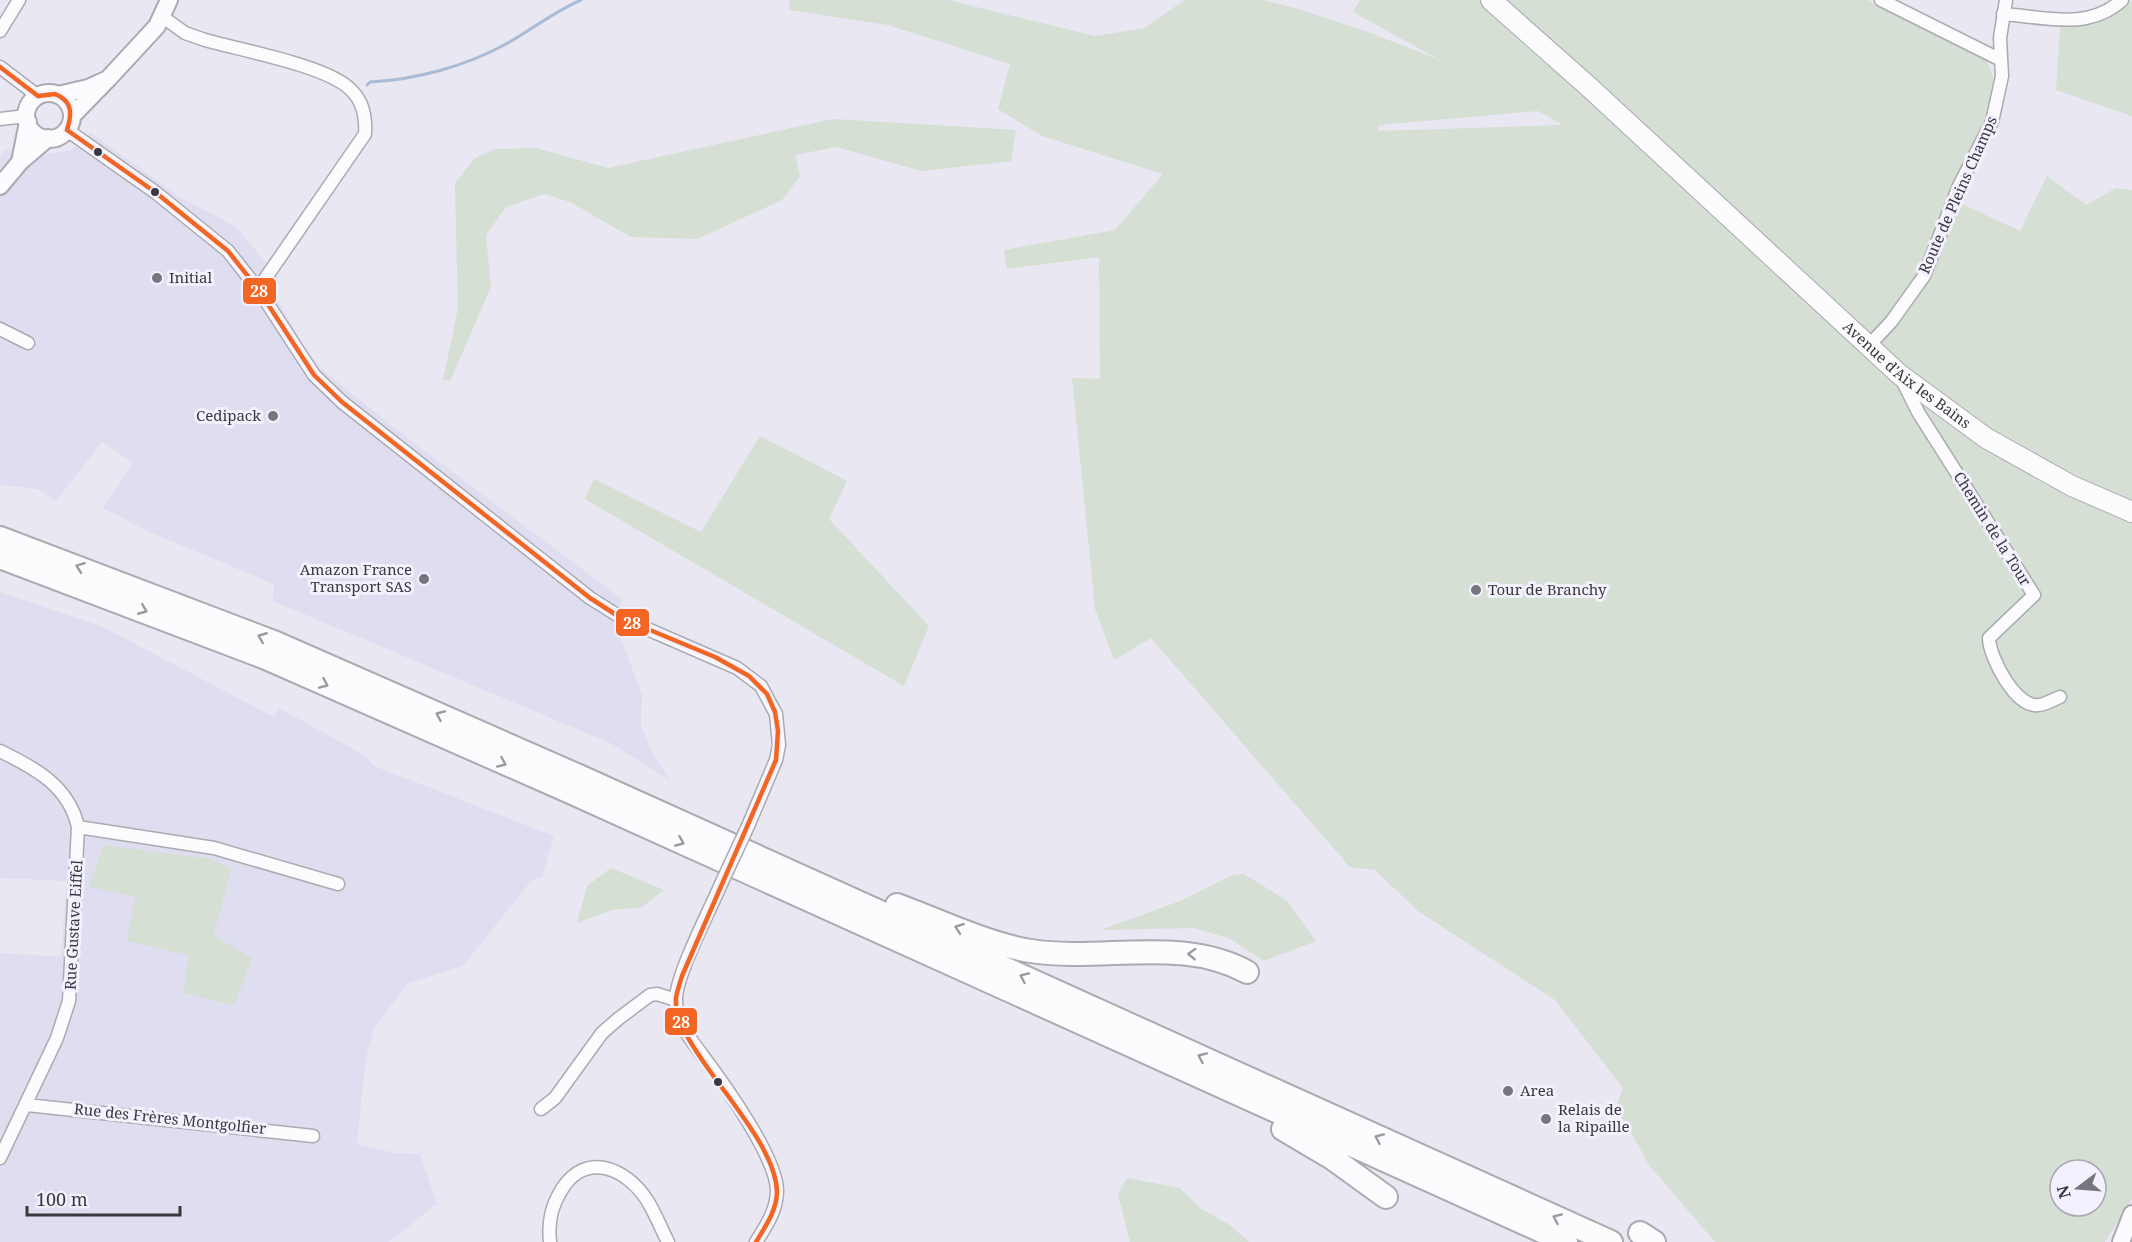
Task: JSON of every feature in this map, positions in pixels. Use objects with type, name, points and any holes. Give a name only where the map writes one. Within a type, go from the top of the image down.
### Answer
[{"type":"highway","points":[[0,538],[276,643],[723,841],[1611,1242]]},
{"type":"highway","points":[[0,557],[266,658],[1566,1242]]},
{"type":"highway","points":[[723,841],[1029,951],[1078,956],[1203,954],[1228,961],[1247,972]]},
{"type":"highway","points":[[1011,991],[1304,1140],[1386,1197]]},
{"type":"main road","name":"Avenue d'Aix les Bains","points":[[1491,0],[1708,196],[1899,374],[1986,438],[2072,486],[2132,513]]},
{"type":"main road","name":"Avenue d'Aix les Bains","points":[[1708,196],[1764,241],[1908,369],[1983,425],[2070,474],[2132,499]]},
{"type":"street","points":[[0,31],[19,0]]},
{"type":"street","points":[[27,119],[34,132],[48,138],[55,138],[122,66],[163,17],[169,0]]},
{"type":"street","points":[[1881,0],[2001,60]]},
{"type":"street","name":"Route de Pleins Champs","points":[[1875,339],[1909,297],[1927,270],[1959,186],[1992,123],[2000,91],[2003,14],[2006,0]]},
{"type":"street","points":[[2003,14],[2072,21],[2093,18],[2111,10],[2122,0]]},
{"type":"street","points":[[163,17],[185,33],[204,40],[329,75],[355,93],[362,107],[366,122],[362,139],[258,289]]},
{"type":"street","points":[[0,66],[38,96]]},
{"type":"street","points":[[20,162],[30,104],[38,96],[49,93],[58,95],[88,88],[108,79]]},
{"type":"street","points":[[58,95],[68,103],[69,123],[228,251],[258,289],[314,375],[342,402],[590,598],[622,618],[737,668],[761,686],[776,714],[779,745],[776,760],[682,976],[676,1000],[685,1031],[736,1104],[775,1174],[776,1202],[767,1226],[756,1242]]},
{"type":"street","points":[[0,120],[27,119]]},
{"type":"street","points":[[0,186],[20,162],[48,138]]},
{"type":"street","points":[[0,329],[28,343]]},
{"type":"street","name":"Chemin de la Tour","points":[[1899,374],[1918,412],[2034,595],[1989,638],[1989,649],[1994,663],[2026,703],[2037,706],[2060,697]]},
{"type":"street","name":"Rue Gustave Eiffel","points":[[0,751],[36,769],[62,792],[74,811],[78,827],[69,1001],[62,1027],[0,1158]]},
{"type":"street","points":[[78,827],[214,848],[338,884]]},
{"type":"street","points":[[541,1109],[555,1098],[602,1033],[618,1019],[650,995],[657,994],[676,1000]]},
{"type":"street","name":"Rue des Frères Montgolfier","points":[[27,1105],[313,1136]]},
{"type":"street","points":[[550,1242],[549,1220],[555,1201],[569,1179],[579,1171],[594,1166],[614,1171],[638,1190],[647,1200],[668,1242]]},
{"type":"street","points":[[2121,1242],[2132,1214]]},
{"type":"shaded area","points":[[790,0],[948,0],[1095,36],[1144,28],[1185,0],[1263,0],[1368,32],[1440,60],[1353,12],[1360,0],[1867,0],[1986,58],[1994,80],[1983,129],[1947,197],[2020,231],[2047,176],[2086,205],[2116,188],[2132,190],[2132,1199],[2105,1242],[1715,1242],[1649,1165],[1627,1125],[1614,1112],[1623,1088],[1555,1000],[1418,911],[1375,870],[1350,867],[1151,638],[1114,660],[1095,609],[1072,378],[1100,379],[1099,257],[1007,269],[1004,250],[1115,230],[1163,174],[1042,136],[998,109],[1010,64],[888,25],[789,10]],"holes":[[[1538,111],[1563,125],[1379,131],[1378,126]]]},
{"type":"shaded area","points":[[2132,0],[2132,116],[2056,90],[2060,27],[2092,25],[2112,17]]},
{"type":"shaded area","points":[[833,119],[1016,130],[1011,161],[922,171],[836,147],[795,155],[800,176],[782,200],[697,239],[631,237],[570,202],[544,194],[506,207],[486,235],[491,287],[450,381],[443,380],[458,308],[455,183],[475,158],[495,149],[536,148],[608,168]]},
{"type":"shaded area","points":[[91,133],[178,196],[236,227],[278,277],[273,292],[305,348],[325,372],[405,436],[622,599],[618,632],[642,694],[641,726],[651,751],[670,780],[610,743],[273,601],[274,584],[145,530],[103,508],[133,463],[102,442],[56,501],[37,489],[0,485],[0,157],[4,150],[43,155],[71,150]]},
{"type":"shaded area","points":[[760,436],[847,481],[829,519],[929,626],[904,686],[585,499],[594,479],[701,532]]},
{"type":"shaded area","points":[[0,592],[103,627],[274,717],[279,708],[367,757],[374,766],[554,836],[542,877],[531,881],[463,966],[408,983],[374,1028],[365,1062],[357,1144],[394,1153],[420,1154],[437,1204],[388,1242],[0,1242],[0,956],[2,953],[61,957],[67,881],[0,878]]},
{"type":"shaded area","points":[[104,845],[211,859],[231,868],[214,935],[252,959],[234,1005],[184,993],[188,955],[127,941],[135,896],[89,887]]},
{"type":"shaded area","points":[[611,868],[664,890],[642,907],[612,910],[577,923],[587,886]]},
{"type":"shaded area","points":[[1244,874],[1287,901],[1316,941],[1264,961],[1229,938],[1193,928],[1101,930],[1180,901],[1232,875]]},
{"type":"shaded area","points":[[1127,1178],[1180,1188],[1200,1208],[1230,1225],[1249,1242],[1130,1242],[1118,1194]]},
{"type":"waterway","points":[[367,85],[370,82],[422,75],[474,59],[506,44],[581,0]]},
{"type":"transit line","name":"28","points":[[0,67],[38,96]]},
{"type":"transit line","name":"28","points":[[38,96],[55,94],[65,100],[70,109],[67,130]]},
{"type":"transit line","name":"28","points":[[67,130],[155,192],[228,251],[258,289],[314,375],[342,402],[590,598],[621,618],[715,657],[749,676],[767,694],[775,712],[778,731],[776,760],[682,976],[676,998],[679,1018],[690,1041],[744,1117],[772,1168],[777,1192],[775,1205],[756,1242]]},
{"type":"place","name":"Initial","points":[[157,278]]},
{"type":"place","name":"Cedipack","points":[[273,416]]},
{"type":"place","name":"Amazon France Transport SAS","points":[[424,579]]},
{"type":"place","name":"Tour de Branchy","points":[[1476,590]]},
{"type":"place","name":"Area","points":[[1508,1091]]},
{"type":"place","name":"Relais de la Ripaille","points":[[1546,1119]]}]
